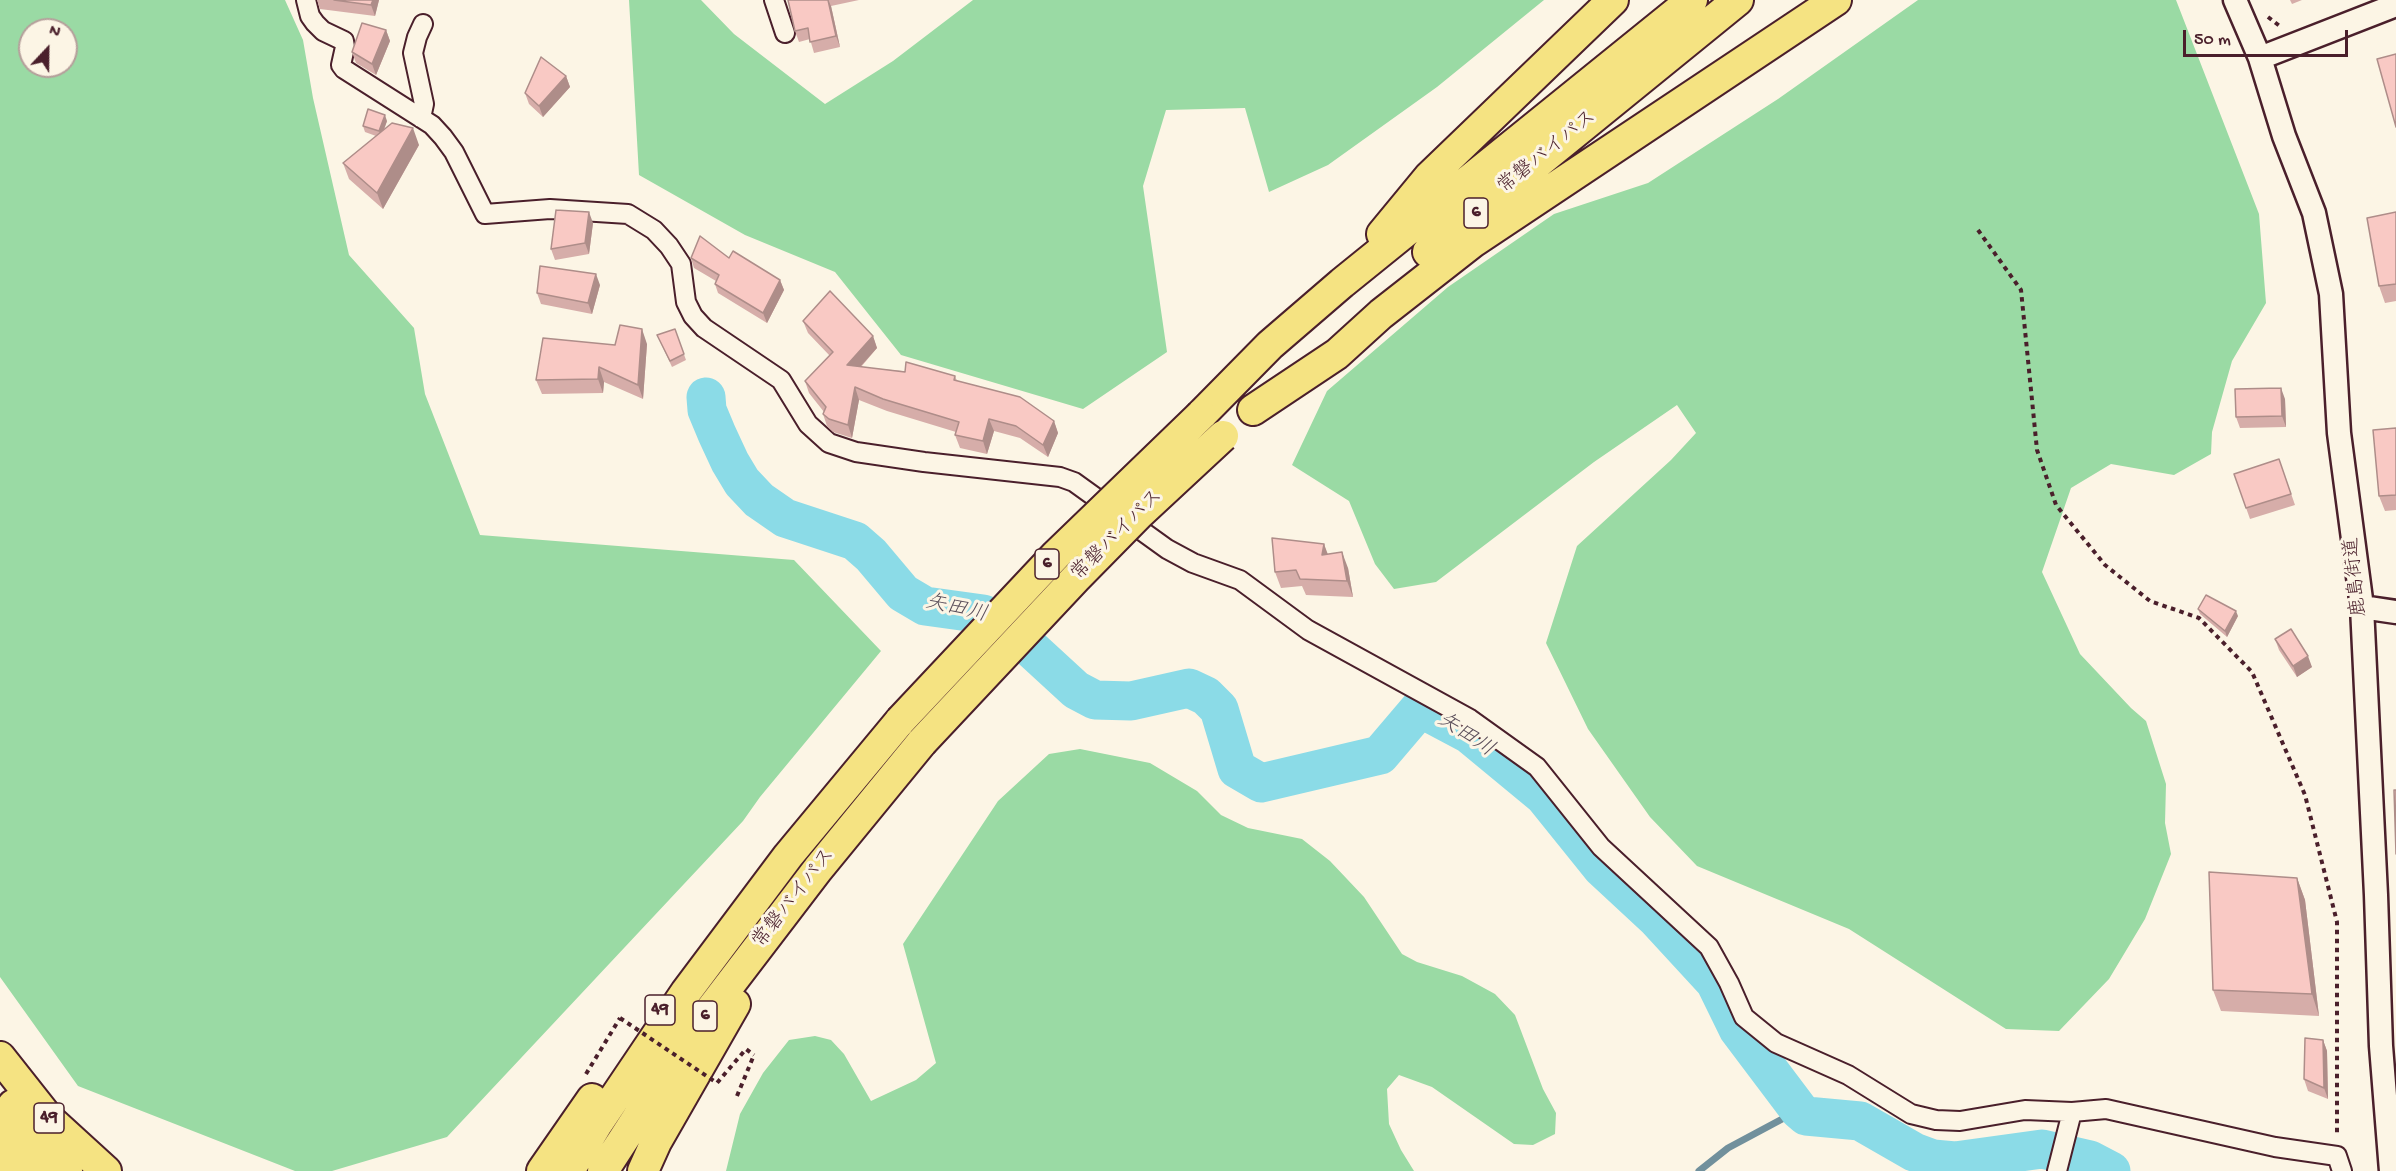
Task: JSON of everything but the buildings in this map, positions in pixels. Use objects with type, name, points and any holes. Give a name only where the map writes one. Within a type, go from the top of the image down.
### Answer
[{"type":"highway","points":[[1342,283],[1429,177],[1613,0]]},
{"type":"highway","name":"常磐バイパス","points":[[569,1171],[597,1124],[686,992],[788,856],[900,721],[1056,555],[1270,345],[1342,283],[1692,0]]},
{"type":"highway","name":"常磐バイパス","points":[[603,1171],[692,1034],[818,869],[922,742],[1138,514],[1253,410],[1327,337],[1398,276],[1738,0]]},
{"type":"highway","points":[[1253,410],[1337,354],[1381,314],[1473,242],[1836,0]]},
{"type":"highway","name":"49","points":[[542,1171],[580,1114],[677,988],[788,856]]},
{"type":"highway","points":[[642,1171],[719,1031],[818,869]]},
{"type":"highway","name":"49","points":[[0,1057],[50,1119],[106,1171]]},
{"type":"highway","name":"49","points":[[0,1088],[67,1171]]},
{"type":"highway","name":"49","points":[[0,1121],[34,1171]]},
{"type":"highway","points":[[0,1161],[5,1171]]},
{"type":"street","points":[[306,0],[310,16],[315,23],[323,31],[344,41],[341,65],[344,69],[432,125],[449,145],[485,214],[550,209],[628,214],[654,230],[681,264],[686,302],[693,316],[704,327],[781,380],[808,424],[829,443],[856,452],[1060,477],[1074,482],[1167,549],[1193,562],[1240,580],[1317,635],[1470,719],[1537,766],[1601,847],[1709,946],[1744,1017],[1776,1043],[1848,1075],[1911,1114],[1936,1120],[1960,1121],[2025,1110],[2072,1112],[2106,1109],[2339,1163]]},
{"type":"street","points":[[774,0],[785,33]]},
{"type":"street","name":"鹿島街道","points":[[2235,0],[2260,58],[2284,136],[2314,213],[2331,294],[2339,433],[2362,607],[2381,1046],[2391,1171]]},
{"type":"street","points":[[2260,58],[2396,5]]},
{"type":"street","points":[[421,118],[424,104],[413,53],[423,24]]},
{"type":"street","points":[[2362,607],[2396,612]]},
{"type":"street","points":[[2057,1171],[2072,1112]]},
{"type":"path","points":[[1978,230],[2021,290],[2037,450],[2056,505],[2105,565],[2150,601],[2199,618],[2252,672],[2305,795],[2337,922],[2339,1163]]},
{"type":"path","points":[[583,1080],[620,1018],[717,1083],[746,1049],[754,1056],[737,1096]]},
{"type":"green space","points":[[0,0],[285,0],[303,40],[313,98],[349,255],[414,328],[425,394],[480,535],[794,560],[881,651],[760,797],[743,821],[447,1137],[332,1171],[295,1171],[78,1086],[0,977]]},
{"type":"green space","points":[[629,0],[701,0],[734,34],[825,104],[893,61],[973,0],[1544,0],[1437,87],[1328,165],[1269,192],[1245,108],[1166,110],[1143,186],[1167,352],[1083,409],[901,355],[835,272],[745,235],[639,175]]},
{"type":"green space","points":[[1918,0],[2176,0],[2259,214],[2266,303],[2232,361],[2212,432],[2211,454],[2174,475],[2111,464],[2071,488],[2042,572],[2080,654],[2146,721],[2166,784],[2165,823],[2171,854],[2145,919],[2109,979],[2059,1031],[2006,1029],[1849,929],[1697,866],[1650,817],[1588,729],[1546,643],[1577,546],[1671,460],[1696,433],[1677,405],[1594,462],[1436,582],[1394,589],[1375,564],[1349,501],[1292,465],[1327,391],[1448,287],[1554,214],[1648,183],[1778,99]]},
{"type":"green space","points":[[1080,749],[1150,763],[1197,791],[1221,815],[1248,828],[1302,839],[1330,861],[1364,897],[1402,954],[1417,962],[1462,976],[1495,994],[1515,1015],[1543,1089],[1556,1113],[1555,1134],[1533,1145],[1514,1144],[1432,1087],[1399,1075],[1387,1089],[1389,1124],[1414,1171],[726,1171],[740,1114],[763,1073],[789,1040],[815,1036],[831,1040],[844,1054],[871,1101],[916,1080],[936,1063],[903,944],[998,801],[1049,754]]},
{"type":"waterway","name":"矢田川","points":[[706,397],[707,410],[730,462],[742,482],[759,500],[785,518],[855,541],[871,555],[903,593],[925,606],[983,614],[1002,622],[1076,690],[1095,700],[1131,701],[1189,688],[1206,696],[1219,709],[1237,769],[1261,783],[1380,755],[1420,708],[1469,734],[1544,796],[1602,868],[1657,919],[1715,982],[1738,1029],[1799,1110],[1806,1116],[1860,1121],[1914,1152],[1933,1159],[1955,1161],[2042,1149],[2090,1160],[2111,1171]]},
{"type":"waterway","points":[[1699,1171],[1728,1148],[1799,1110]]}]
